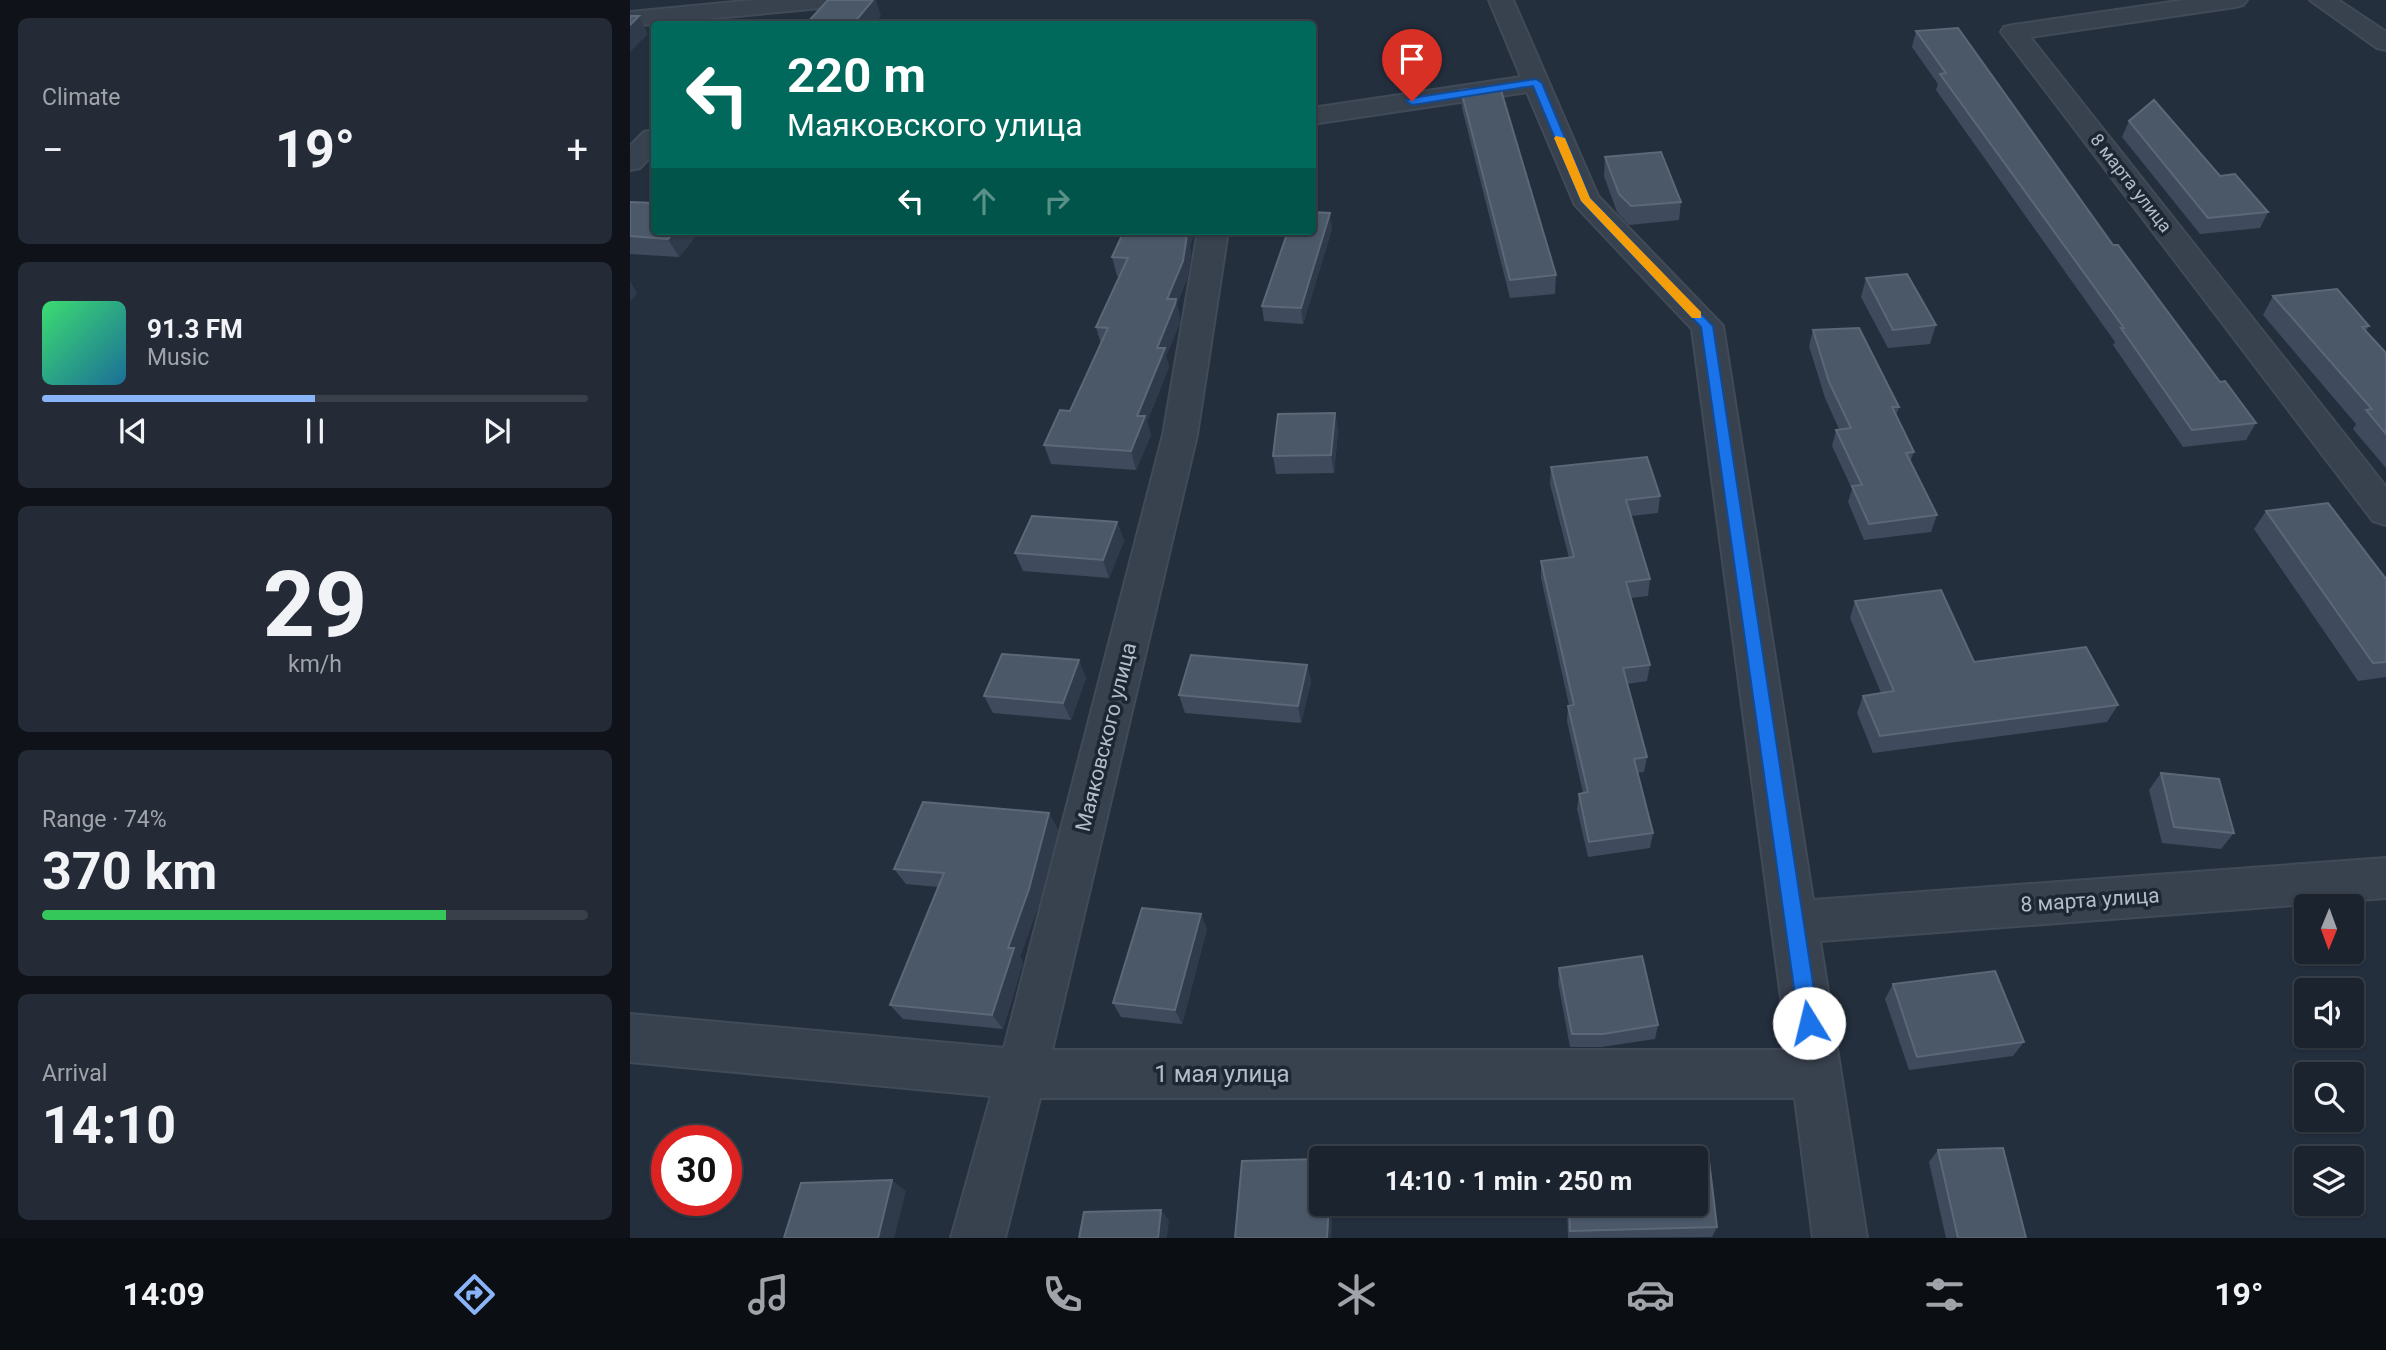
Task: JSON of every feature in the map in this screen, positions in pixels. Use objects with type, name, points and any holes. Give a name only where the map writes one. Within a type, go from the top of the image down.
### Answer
[{"type":"street","points":[[630,19],[832,0]]},
{"type":"street","points":[[1502,0],[1585,199],[1707,326],[1840,1238]]},
{"type":"street","name":"8 марта улица","points":[[2235,0],[2013,32],[2386,512]]},
{"type":"street","points":[[2322,0],[2386,43]]},
{"type":"street","points":[[774,21],[794,2]]},
{"type":"street","points":[[1316,115],[1536,83]]},
{"type":"street","points":[[630,162],[651,141]]},
{"type":"street","name":"Маяковского улица","points":[[978,1238],[1022,1074],[1180,435],[1212,235]]},
{"type":"street","name":"8 марта улица","points":[[1794,922],[2386,878]]},
{"type":"street","name":"1 мая улица","points":[[630,1038],[1022,1074],[1816,1074]]},
{"type":"building","points":[[828,0],[873,0],[856,21],[809,21]]},
{"type":"building","points":[[630,16],[639,16],[630,25]]},
{"type":"building","points":[[1958,28],[2113,245],[2118,245],[2220,382],[2225,381],[2256,423],[2192,430],[2121,328],[2124,328],[1940,74],[1946,73],[1916,31]]},
{"type":"building","points":[[1500,87],[1556,275],[1510,280],[1461,90]]},
{"type":"building","points":[[2154,100],[2220,176],[2235,174],[2268,212],[2208,218],[2129,121]]},
{"type":"building","points":[[1661,152],[1681,202],[1631,206],[1619,194],[1605,157]]},
{"type":"building","points":[[630,202],[651,203],[651,235],[672,235],[668,239],[630,236]]},
{"type":"building","points":[[1316,212],[1330,213],[1301,308],[1262,306],[1287,235],[1316,235]]},
{"type":"building","points":[[1122,235],[1187,235],[1183,261],[1167,299],[1176,299],[1175,304],[1157,348],[1165,348],[1137,416],[1145,416],[1131,451],[1044,445],[1060,410],[1070,411],[1108,328],[1096,327],[1128,258],[1112,257]]},
{"type":"building","points":[[1907,274],[1936,325],[1893,330],[1866,278]]},
{"type":"building","points":[[2337,289],[2369,326],[2362,327],[2386,353],[2386,434],[2366,410],[2372,409],[2273,296]]},
{"type":"building","points":[[1859,328],[1899,407],[1892,407],[1914,452],[1906,453],[1937,515],[1869,524],[1852,486],[1862,485],[1836,430],[1851,428],[1829,382],[1813,330]]},
{"type":"building","points":[[1335,413],[1331,455],[1273,456],[1278,414]]},
{"type":"building","points":[[1647,457],[1660,496],[1626,500],[1650,579],[1626,582],[1650,665],[1623,668],[1647,757],[1634,759],[1653,833],[1589,842],[1579,794],[1588,792],[1568,706],[1574,705],[1541,561],[1574,557],[1551,467]]},
{"type":"building","points":[[2328,503],[2386,579],[2386,662],[2373,663],[2266,511]]},
{"type":"building","points":[[1032,516],[1117,522],[1103,560],[1015,553]]},
{"type":"building","points":[[1941,590],[1974,662],[2086,647],[2118,705],[1880,736],[1863,696],[1894,691],[1855,601]]},
{"type":"building","points":[[1002,654],[1079,660],[1063,703],[984,696]]},
{"type":"building","points":[[1191,655],[1307,665],[1298,706],[1179,695]]},
{"type":"building","points":[[2161,773],[2219,779],[2234,833],[2174,827]]},
{"type":"building","points":[[923,802],[1049,813],[1029,889],[1008,948],[1014,948],[992,1015],[890,1005],[944,873],[894,869]]},
{"type":"building","points":[[1142,908],[1201,914],[1175,1010],[1113,1003]]},
{"type":"building","points":[[1642,956],[1658,1025],[1603,1034],[1572,1034],[1559,968]]},
{"type":"building","points":[[1995,971],[2024,1042],[1917,1057],[1893,984]]},
{"type":"building","points":[[2003,1148],[2026,1238],[1958,1238],[1938,1150]]},
{"type":"building","points":[[1708,1152],[1717,1227],[1570,1231],[1569,1216],[1708,1216]]},
{"type":"building","points":[[1309,1159],[1309,1216],[1328,1216],[1327,1238],[1235,1238],[1242,1161]]},
{"type":"building","points":[[892,1180],[878,1238],[784,1238],[801,1183]]},
{"type":"building","points":[[1161,1210],[1158,1238],[1079,1238],[1084,1212]]},
{"type":"slow traffic","points":[[1560,138],[1585,199],[1696,315]]},
{"type":"route","points":[[1412,101],[1536,83],[1585,199],[1707,326],[1809,1023]]}]
